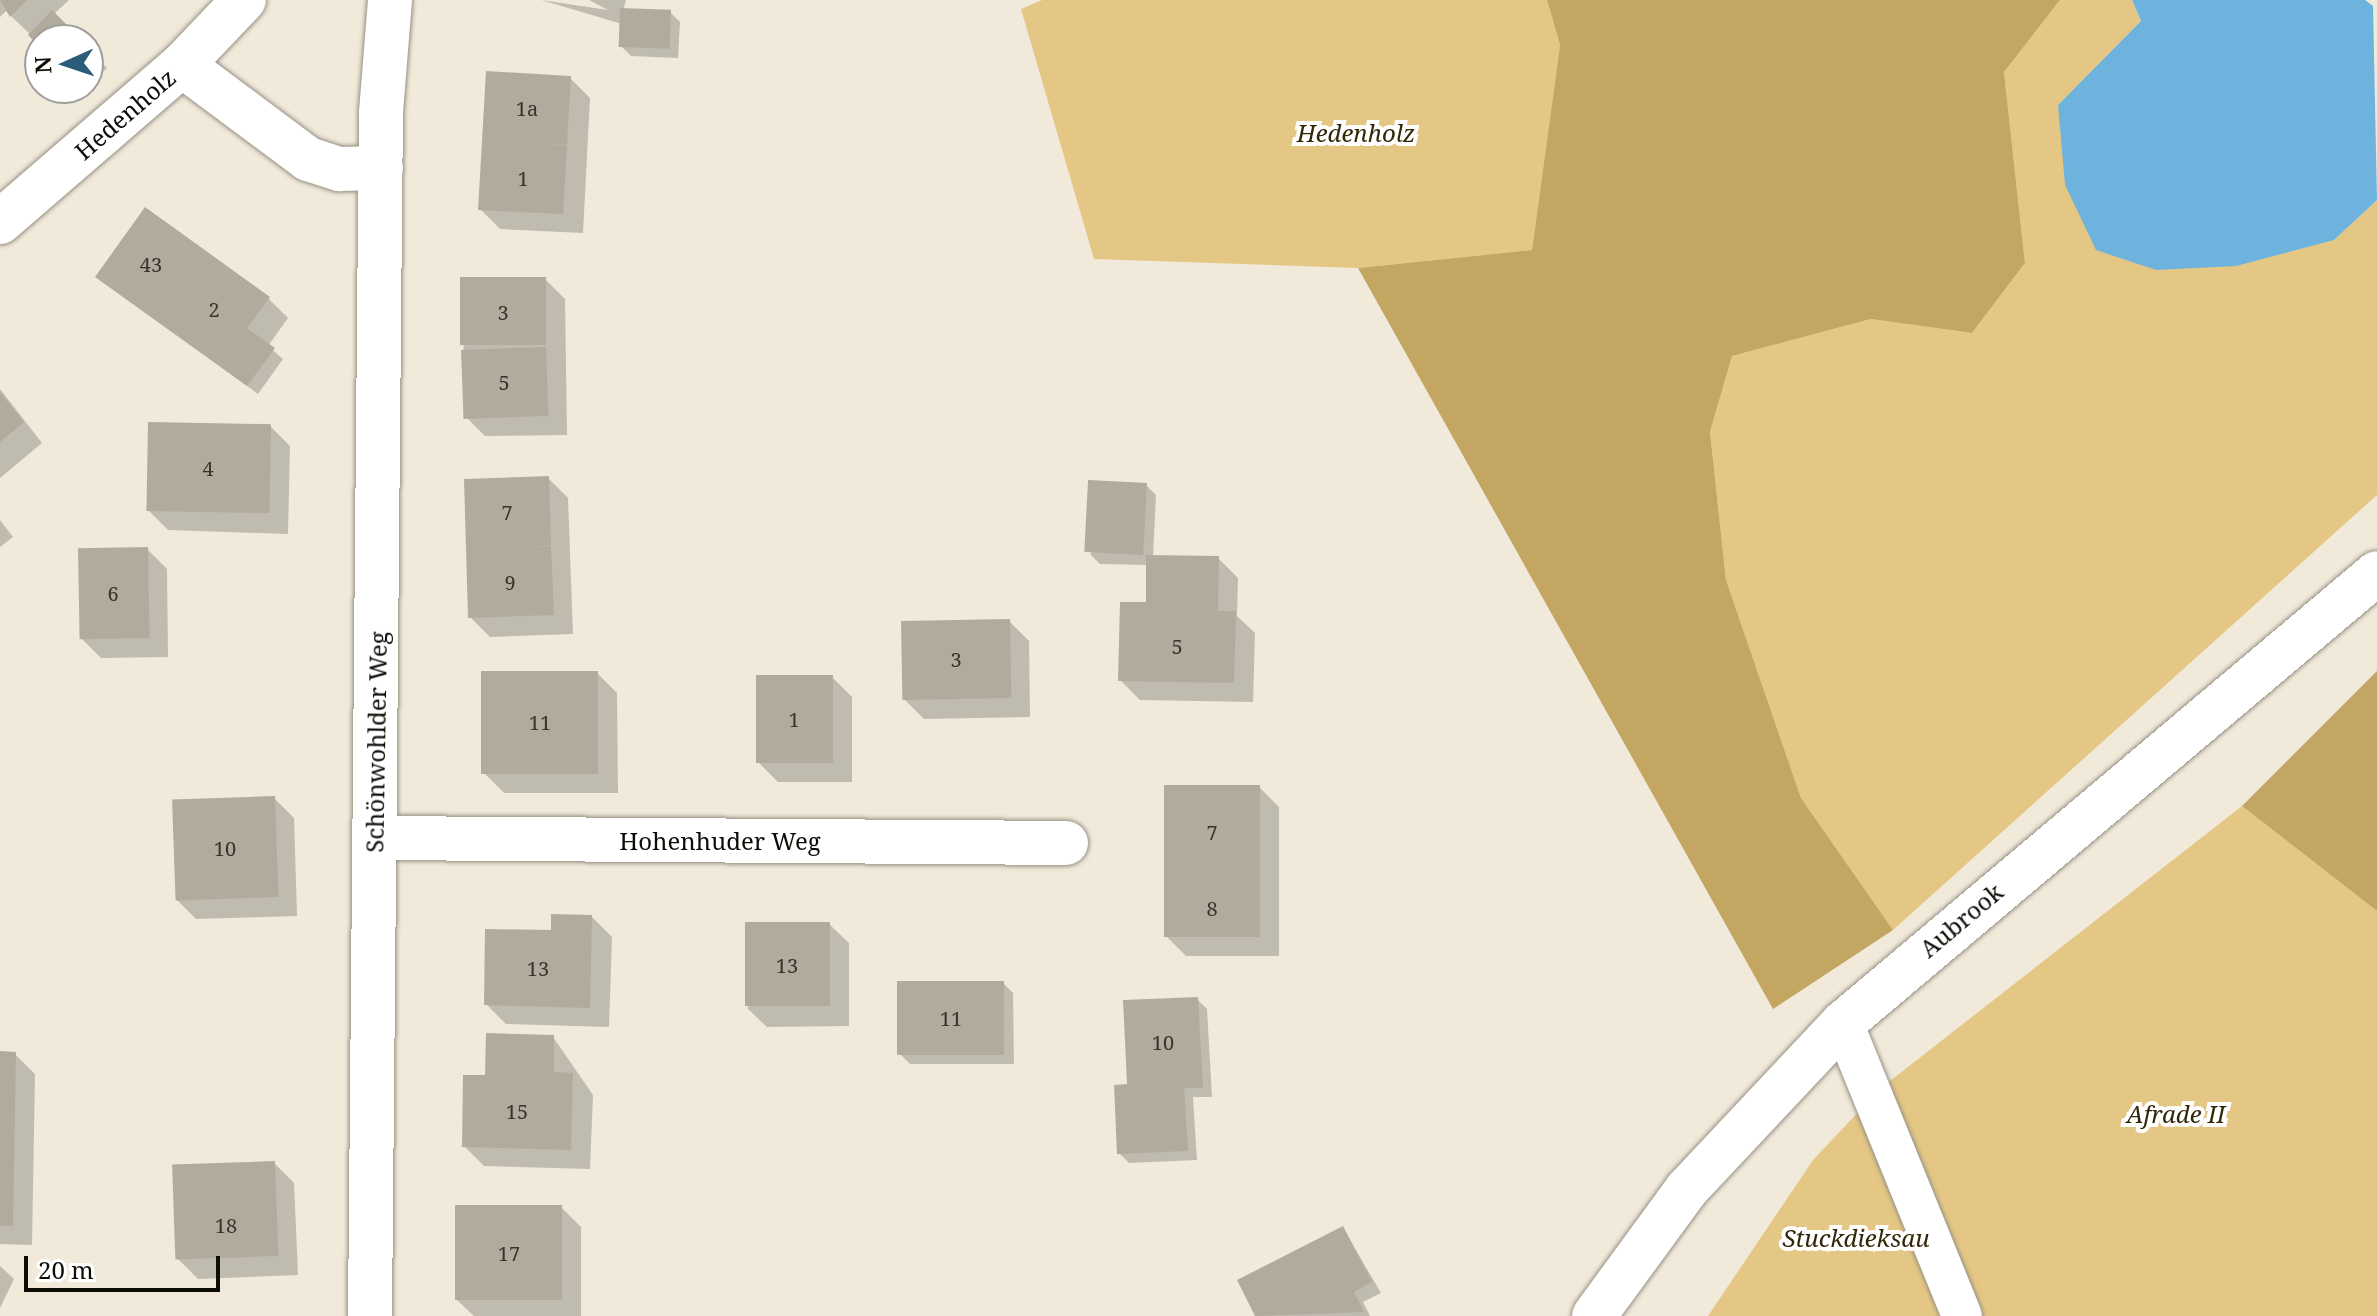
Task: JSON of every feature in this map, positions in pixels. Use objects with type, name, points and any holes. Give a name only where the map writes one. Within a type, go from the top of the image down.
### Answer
[{"type":"street","name":"Hedenholz","points":[[0,222],[182,65],[244,0]]},
{"type":"street","name":"Schönwohlder Weg","points":[[370,1316],[381,168],[390,0]]},
{"type":"street","points":[[182,65],[308,159],[339,169],[381,168]]},
{"type":"street","name":"Aubrook","points":[[1594,1316],[1687,1189],[1843,1023],[2377,573]]},
{"type":"street","name":"Hohenhuder Weg","points":[[374,838],[1066,843]]},
{"type":"lane","points":[[1843,1023],[1962,1316]]},
{"type":"green space","name":"Hedenholz","points":[[1042,0],[1547,0],[1560,45],[1532,250],[1358,268],[1094,259],[1021,9]]},
{"type":"green space","points":[[2060,0],[2132,0],[2141,21],[2058,105],[2334,240],[2377,200],[2377,495],[1893,930],[1801,798],[1726,580],[1710,432],[1732,356],[1871,319],[1972,333],[2025,263],[2004,72]]},
{"type":"green space","name":"Afrade II","points":[[2242,806],[2377,911],[2377,1316],[1708,1316],[1813,1160],[1881,1088]]},
{"type":"shaded area","points":[[1547,0],[2060,0],[2004,72],[2025,263],[1972,333],[1871,319],[1732,356],[1710,432],[1726,580],[1801,798],[1893,930],[1773,1009],[1358,268],[1532,250],[1560,45]]},
{"type":"shaded area","points":[[2377,671],[2377,911],[2242,806]]},
{"type":"water","points":[[2132,0],[2365,0],[2373,6],[2377,200],[2334,240],[2236,266],[2156,270],[2096,250],[2065,185],[2058,105],[2141,21]]},
{"type":"building","points":[[0,0],[27,0],[10,17]]},
{"type":"building","points":[[620,8],[671,10],[670,49],[619,47]]},
{"type":"building","points":[[52,10],[66,24],[39,24]]},
{"type":"building","points":[[486,71],[571,76],[567,145],[550,144],[567,146],[563,214],[478,210]]},
{"type":"building","points":[[145,207],[270,297],[247,328],[275,348],[247,386],[95,277]]},
{"type":"building","points":[[460,277],[546,277],[546,345],[460,345]]},
{"type":"building","points":[[546,347],[548,416],[463,419],[461,350]]},
{"type":"building","points":[[0,392],[24,422],[0,442]]},
{"type":"building","points":[[148,422],[271,424],[269,513],[146,511]]},
{"type":"building","points":[[549,476],[551,545],[533,547],[551,546],[554,615],[468,618],[464,479]]},
{"type":"building","points":[[1088,480],[1147,483],[1143,555],[1084,552]]},
{"type":"building","points":[[148,547],[150,638],[80,639],[78,548]]},
{"type":"building","points":[[1146,555],[1219,556],[1218,611],[1236,611],[1234,683],[1118,681],[1120,602],[1146,602]]},
{"type":"building","points":[[1010,619],[1011,698],[902,700],[901,621]]},
{"type":"building","points":[[481,671],[598,671],[598,774],[481,774]]},
{"type":"building","points":[[756,675],[833,675],[833,763],[756,763]]},
{"type":"building","points":[[1164,785],[1260,785],[1260,937],[1164,937]]},
{"type":"building","points":[[275,796],[279,897],[176,901],[172,800]]},
{"type":"building","points":[[551,914],[592,915],[590,1008],[484,1005],[485,929],[551,930]]},
{"type":"building","points":[[745,922],[830,922],[830,1006],[745,1006]]},
{"type":"building","points":[[897,981],[1004,981],[1004,1055],[897,1055]]},
{"type":"building","points":[[1198,997],[1203,1088],[1184,1088],[1188,1151],[1117,1154],[1114,1085],[1127,1084],[1123,1000]]},
{"type":"building","points":[[486,1033],[554,1035],[554,1072],[573,1073],[571,1150],[462,1147],[463,1075],[485,1075]]},
{"type":"building","points":[[0,1051],[16,1052],[13,1226],[0,1226]]},
{"type":"building","points":[[275,1161],[278,1256],[175,1260],[172,1165]]},
{"type":"building","points":[[455,1205],[562,1205],[562,1300],[455,1300]]},
{"type":"building","points":[[1343,1226],[1372,1282],[1354,1292],[1364,1312],[1255,1316],[1237,1280]]},
{"type":"park label","name":"Stuckdieksau","points":[[1856,1238]]}]
